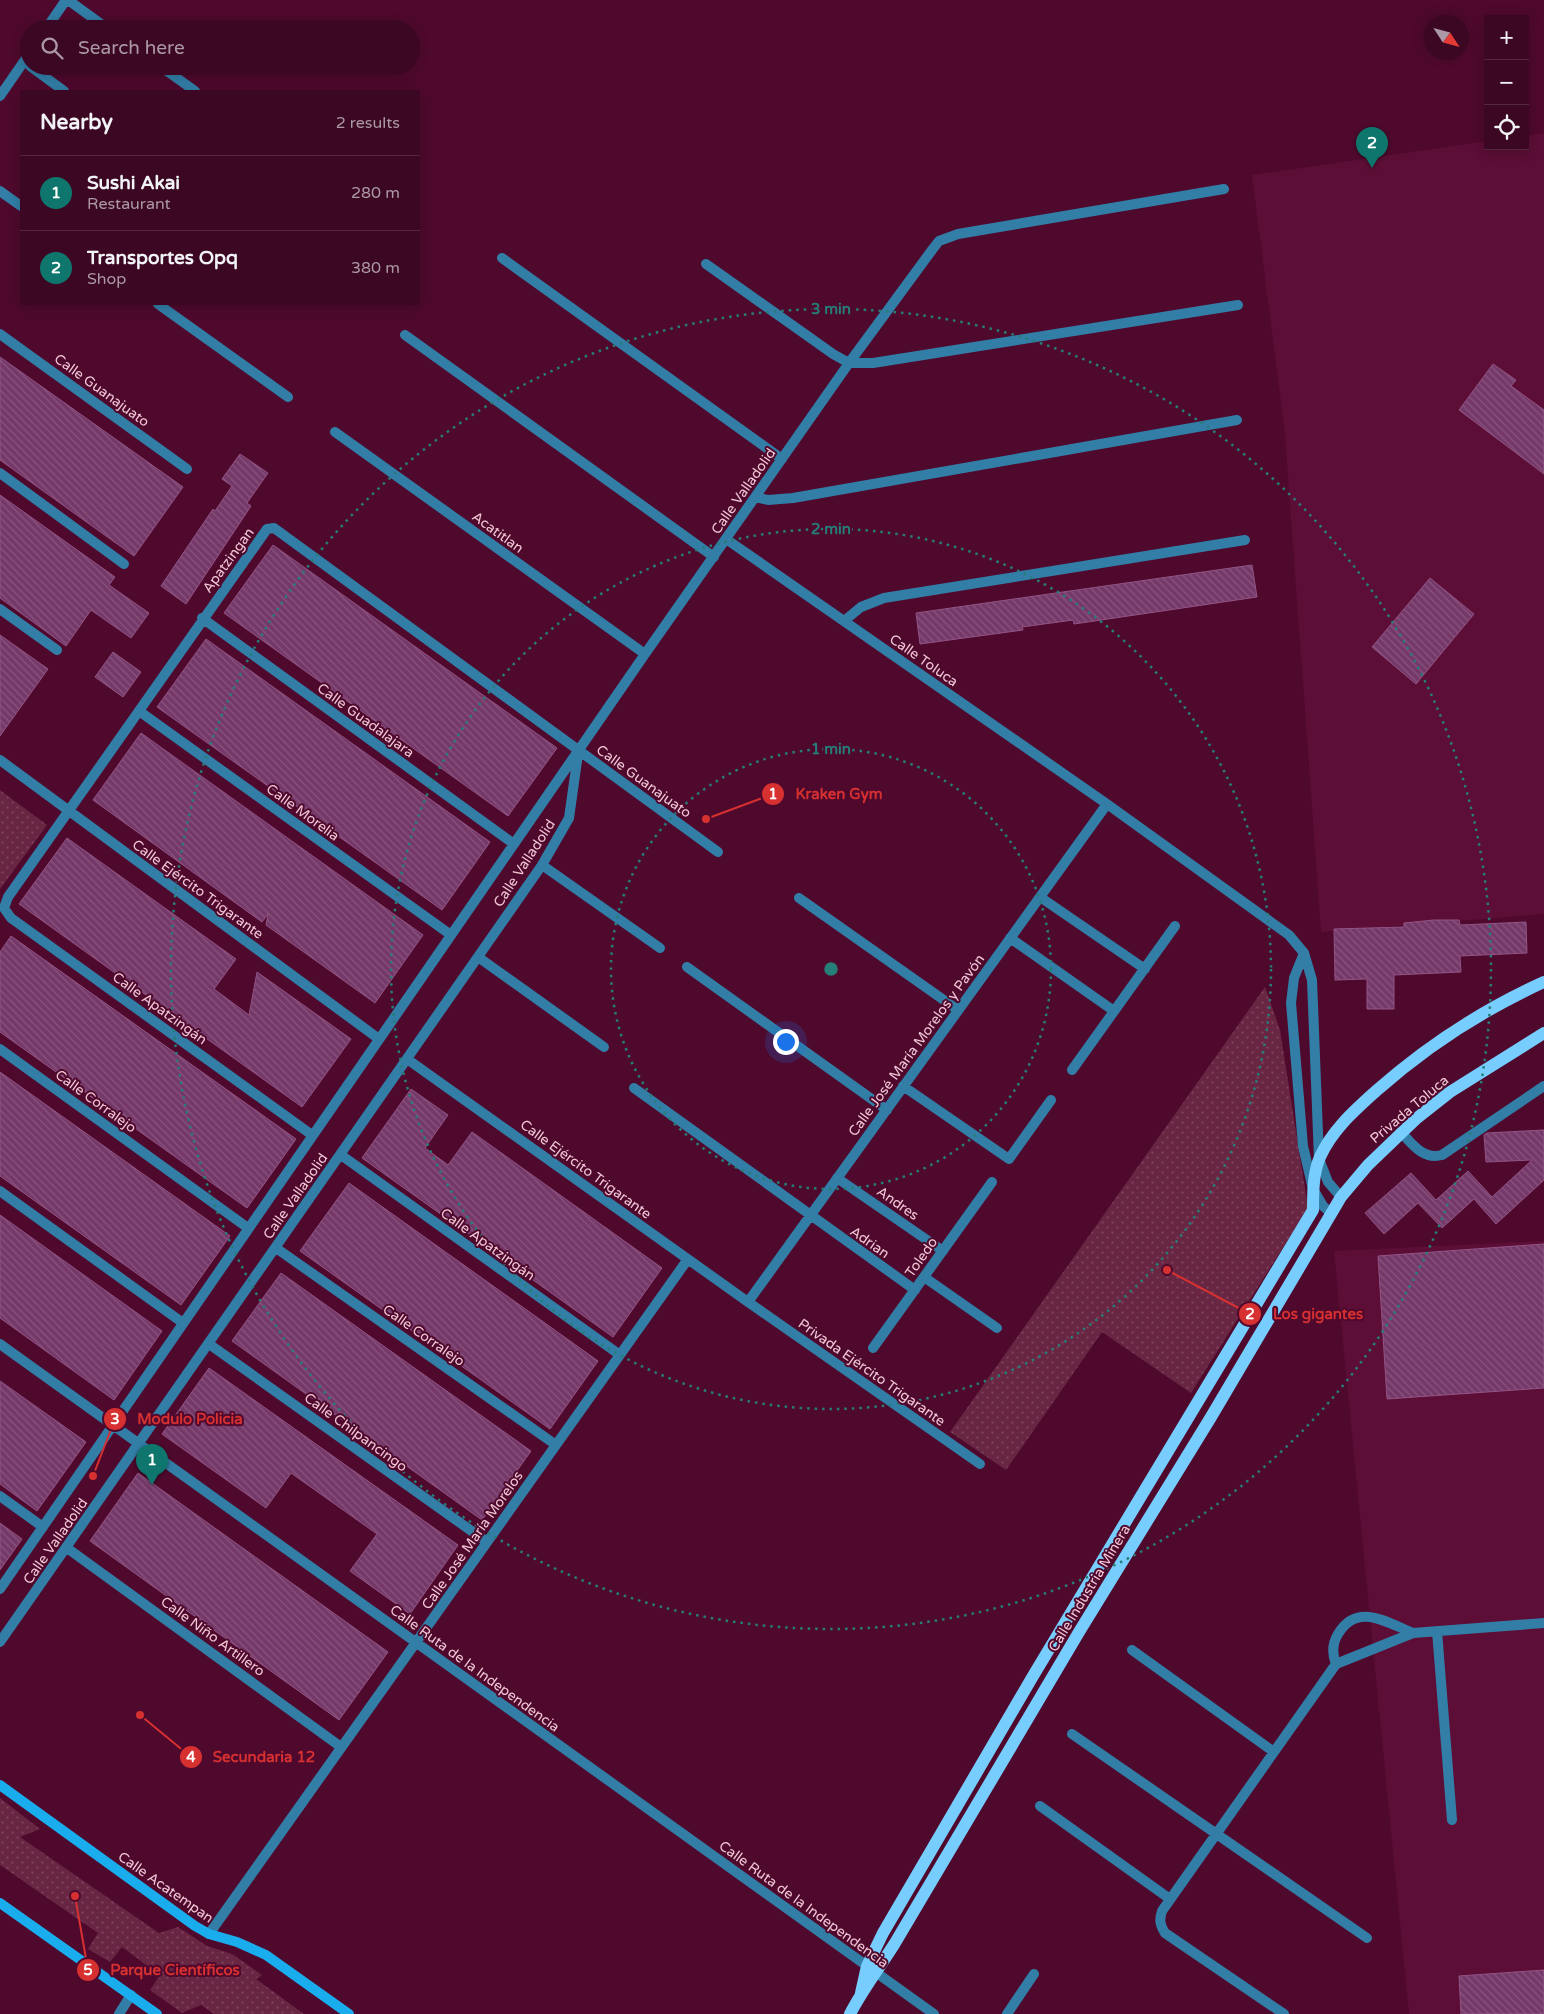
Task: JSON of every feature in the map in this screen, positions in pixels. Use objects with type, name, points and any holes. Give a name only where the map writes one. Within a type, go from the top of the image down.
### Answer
[{"type":"main road","points":[[1313,1189],[1319,1159],[1330,1138],[1354,1111],[1407,1065],[1472,1019],[1544,982]]},
{"type":"main road","name":"Privada Toluca","points":[[1341,1197],[1368,1164],[1400,1132],[1450,1092],[1544,1033]]},
{"type":"main road","name":"Calle Industria Minera","points":[[872,1970],[883,1933],[1032,1676],[1313,1210],[1313,1189]]},
{"type":"main road","name":"Calle Industria Minera","points":[[850,2014],[872,1970],[1211,1417],[1341,1197]]},
{"type":"street","points":[[53,20],[68,0],[96,20]]},
{"type":"street","points":[[0,96],[20,72]]},
{"type":"street","points":[[44,75],[63,90]]},
{"type":"street","points":[[173,75],[194,90]]},
{"type":"street","name":"Calle Valladolid","points":[[0,1589],[645,654],[849,363],[939,241],[958,234],[1224,189]]},
{"type":"street","points":[[0,191],[20,205]]},
{"type":"street","points":[[502,258],[782,459]]},
{"type":"street","points":[[706,264],[833,354],[849,363],[873,363],[1238,305]]},
{"type":"street","points":[[159,305],[288,397]]},
{"type":"street","name":"Calle Guanajuato","points":[[0,334],[187,470]]},
{"type":"street","points":[[405,335],[714,557]]},
{"type":"street","points":[[755,498],[768,500],[787,498],[1237,420]]},
{"type":"street","name":"Acatitlan","points":[[335,432],[645,654]]},
{"type":"street","points":[[0,473],[124,564]]},
{"type":"street","name":"Apatzingan","points":[[8,897],[202,618],[267,529],[274,528],[579,751]]},
{"type":"street","name":"Calle Toluca","points":[[726,539],[1107,804]]},
{"type":"street","points":[[844,621],[861,607],[884,598],[1245,540]]},
{"type":"street","points":[[0,609],[58,650]]},
{"type":"street","name":"Calle Guadalajara","points":[[202,618],[514,844]]},
{"type":"street","name":"Calle Morelia","points":[[139,711],[451,935]]},
{"type":"street","name":"Calle Valladolid","points":[[0,1642],[210,1344],[542,865],[569,818],[579,751]]},
{"type":"street","name":"Calle Guanajuato","points":[[579,751],[718,852]]},
{"type":"street","name":"Calle Ejército Trigarante","points":[[0,760],[379,1040]]},
{"type":"street","points":[[1107,804],[1289,935],[1304,952],[1312,980],[1314,999],[1319,1159],[1328,1182],[1341,1197]]},
{"type":"street","name":"Calle José María Morelos y Pavón","points":[[748,1302],[1107,804]]},
{"type":"street","points":[[542,865],[660,948]]},
{"type":"street","name":"Calle Apatzingán","points":[[8,897],[4,908],[10,918],[312,1135]]},
{"type":"street","points":[[1040,897],[1145,969]]},
{"type":"street","points":[[799,898],[958,1010]]},
{"type":"street","points":[[1072,1070],[1175,926]]},
{"type":"street","points":[[1010,938],[1114,1011]]},
{"type":"street","points":[[1304,952],[1294,978],[1291,1003],[1303,1146],[1313,1189],[1323,1206],[1331,1213]]},
{"type":"street","points":[[478,957],[604,1047]]},
{"type":"street","points":[[687,967],[886,1110]]},
{"type":"street","name":"Calle Corralejo","points":[[0,1049],[248,1228]]},
{"type":"street","name":"Calle Ejército Trigarante","points":[[407,1059],[748,1302]]},
{"type":"street","points":[[903,1086],[1009,1160],[1051,1100]]},
{"type":"street","points":[[1400,1132],[1424,1155],[1435,1157],[1442,1155],[1544,1086]]},
{"type":"street","name":"Adrian","points":[[634,1088],[915,1290]]},
{"type":"street","name":"Calle Apatzingán","points":[[341,1155],[620,1355]]},
{"type":"street","name":"Andres","points":[[837,1178],[943,1251]]},
{"type":"street","name":"Toledo","points":[[873,1348],[992,1182]]},
{"type":"street","points":[[0,1191],[184,1323]]},
{"type":"street","name":"Calle Corralejo","points":[[276,1248],[556,1445]]},
{"type":"street","name":"Calle José María Morelos","points":[[209,1934],[688,1259]]},
{"type":"street","points":[[924,1277],[997,1328]]},
{"type":"street","name":"Privada Ejército Trigarante","points":[[748,1302],[980,1464]]},
{"type":"street","name":"Calle Ruta de la Independencia","points":[[0,1344],[934,2014]]},
{"type":"street","name":"Calle Chilpancingo","points":[[210,1344],[487,1542]]},
{"type":"street","points":[[0,1496],[43,1527]]},
{"type":"street","name":"Calle Niño Artillero","points":[[67,1548],[342,1748]]},
{"type":"street","points":[[1336,1664],[1333,1648],[1336,1638],[1342,1627],[1353,1618],[1360,1616],[1372,1617],[1413,1633]]},
{"type":"street","points":[[1284,2014],[1165,1933],[1160,1926],[1162,1910],[1336,1664],[1413,1633],[1544,1623]]},
{"type":"street","points":[[1437,1631],[1452,1820]]},
{"type":"street","points":[[1132,1650],[1274,1752]]},
{"type":"street","points":[[1072,1734],[1368,1938]]},
{"type":"street","name":"Calle Acatempan","points":[[0,1785],[187,1921],[209,1934],[237,1942],[266,1954],[349,2014]]},
{"type":"street","points":[[1040,1806],[1170,1899]]},
{"type":"street","points":[[0,1903],[157,2014]]},
{"type":"street","points":[[1007,2014],[1034,1974]]},
{"type":"street","points":[[119,2014],[131,1995]]},
{"type":"shaded area","points":[[1544,133],[1544,914],[1321,932],[1285,434],[1252,175],[1484,142],[1484,150],[1529,150],[1529,135]]},
{"type":"shaded area","points":[[0,790],[47,825],[0,889]]},
{"type":"shaded area","points":[[1265,987],[1280,1030],[1308,1208],[1191,1393],[1102,1332],[1006,1470],[950,1432]]},
{"type":"shaded area","points":[[1544,1241],[1544,2014],[1409,2014],[1334,1251]]},
{"type":"shaded area","points":[[0,1798],[40,1829],[20,1837],[159,1933],[178,1927],[207,1946],[232,1954],[262,1975],[256,1979],[304,2014],[214,2014],[201,2005],[182,2013],[150,1990],[160,1975],[122,1947],[110,1962],[88,1949],[98,1933],[0,1865]]},
{"type":"building","points":[[0,357],[183,487],[134,556],[0,460]]},
{"type":"building","points":[[1493,364],[1516,380],[1511,386],[1544,410],[1544,474],[1459,410]]},
{"type":"building","points":[[240,454],[268,473],[247,503],[251,506],[186,604],[161,586],[213,509],[215,511],[232,486],[222,479]]},
{"type":"building","points":[[0,495],[115,577],[109,585],[149,613],[131,638],[91,610],[66,646],[0,598]]},
{"type":"building","points":[[273,545],[557,748],[508,816],[224,613]]},
{"type":"building","points":[[1252,565],[1257,597],[1074,624],[1073,620],[1022,627],[1023,630],[920,644],[916,613]]},
{"type":"building","points":[[1430,578],[1474,614],[1416,684],[1372,647]]},
{"type":"building","points":[[0,635],[48,669],[0,736]]},
{"type":"building","points":[[206,639],[490,842],[442,910],[157,707]]},
{"type":"building","points":[[113,652],[141,672],[123,697],[95,677]]},
{"type":"building","points":[[141,733],[423,935],[375,1003],[266,925],[268,914],[262,922],[93,800]]},
{"type":"building","points":[[67,838],[236,959],[214,989],[249,1015],[257,972],[351,1039],[302,1107],[19,904]]},
{"type":"building","points":[[1459,920],[1460,925],[1526,922],[1527,953],[1460,956],[1461,972],[1394,975],[1394,1009],[1367,1009],[1367,979],[1335,980],[1334,929],[1404,927],[1404,923]]},
{"type":"building","points":[[11,936],[296,1139],[247,1208],[0,1032],[0,952]]},
{"type":"building","points":[[0,1072],[230,1236],[181,1305],[0,1176]]},
{"type":"building","points":[[411,1089],[448,1115],[425,1148],[448,1165],[472,1132],[662,1268],[613,1337],[362,1158]]},
{"type":"building","points":[[1544,1130],[1544,1180],[1496,1224],[1474,1199],[1442,1228],[1418,1203],[1384,1234],[1365,1213],[1411,1173],[1436,1200],[1468,1171],[1492,1197],[1532,1160],[1486,1162],[1484,1135],[1487,1133]]},
{"type":"building","points":[[349,1183],[598,1361],[550,1429],[300,1251]]},
{"type":"building","points":[[0,1215],[162,1331],[114,1400],[0,1318]]},
{"type":"building","points":[[1544,1244],[1544,1388],[1387,1399],[1378,1256]]},
{"type":"building","points":[[281,1273],[531,1451],[482,1520],[232,1341]]},
{"type":"building","points":[[209,1368],[458,1545],[410,1614],[350,1571],[377,1534],[291,1473],[266,1508],[162,1434]]},
{"type":"building","points":[[0,1381],[86,1442],[37,1511],[0,1484]]},
{"type":"building","points":[[138,1473],[388,1652],[339,1720],[90,1541]]},
{"type":"building","points":[[0,1523],[22,1539],[0,1570]]},
{"type":"building","points":[[1544,1970],[1544,2014],[1461,2014],[1459,1976]]},
{"type":"place","name":"Transportes Opq","points":[[1372,168]]},
{"type":"place","name":"Kraken Gym","points":[[706,819]]},
{"type":"place","name":"Los gigantes","points":[[1167,1270]]},
{"type":"place","name":"Modulo Policia","points":[[93,1476]]},
{"type":"place","name":"Sushi Akai","points":[[152,1485]]},
{"type":"place","name":"Secundaria 12","points":[[140,1715]]},
{"type":"place","name":"Parque Científicos","points":[[75,1896]]}]
